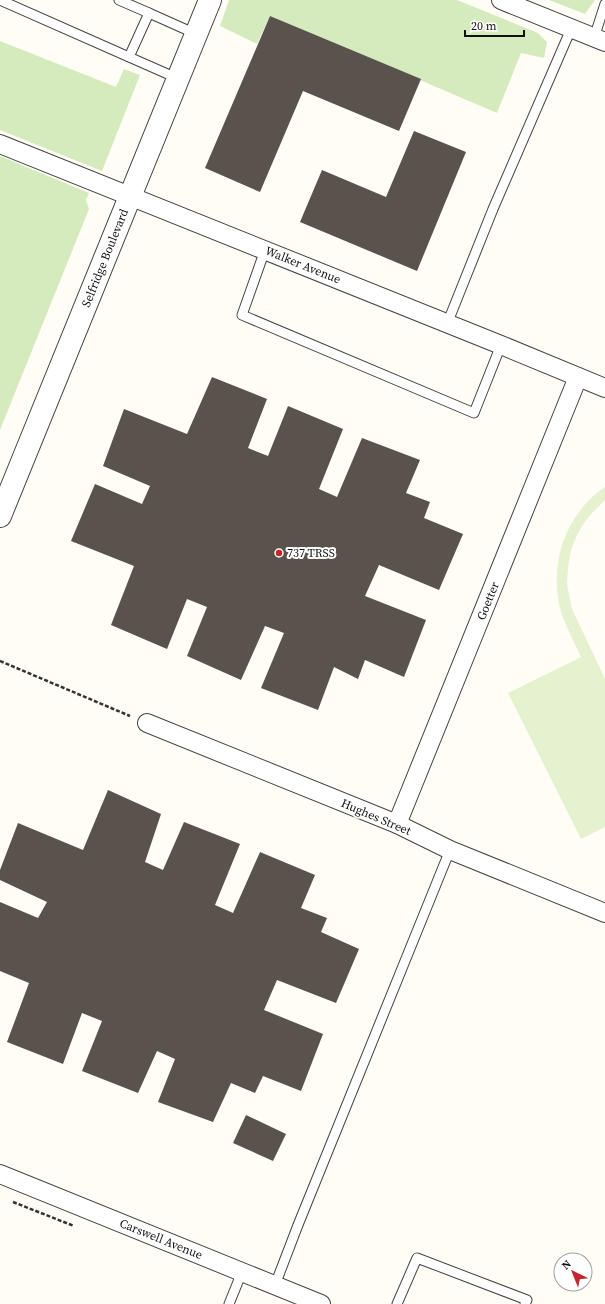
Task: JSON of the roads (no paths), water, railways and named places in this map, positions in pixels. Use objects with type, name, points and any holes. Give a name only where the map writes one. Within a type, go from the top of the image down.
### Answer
[{"type":"street","name":"Selfridge Boulevard","points":[[0,516],[210,0]]},
{"type":"street","points":[[501,0],[600,40]]},
{"type":"street","name":"Walker Avenue","points":[[0,144],[605,388]]},
{"type":"street","name":"Goetter","points":[[397,824],[578,377]]},
{"type":"street","name":"Hughes Street","points":[[147,723],[397,824],[450,850],[605,913]]},
{"type":"street","name":"Carswell Avenue","points":[[0,1174],[321,1304]]},
{"type":"lane","points":[[0,0],[179,79]]},
{"type":"lane","points":[[119,0],[196,34]]},
{"type":"lane","points":[[600,40],[605,4]]},
{"type":"lane","points":[[129,57],[149,13]]},
{"type":"lane","points":[[447,324],[493,209],[571,28]]},
{"type":"lane","points":[[265,250],[242,315],[474,413],[501,345]]},
{"type":"lane","points":[[276,1285],[301,1218],[450,850]]},
{"type":"lane","points":[[397,1304],[417,1258],[526,1300],[525,1304]]},
{"type":"lane","points":[[229,1304],[242,1272]]},
{"type":"place","name":"737 TRSS","points":[[279,553]]}]
